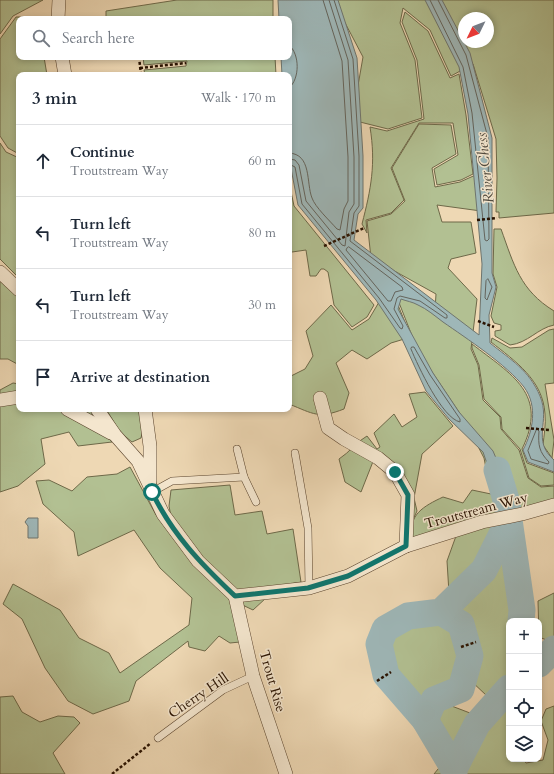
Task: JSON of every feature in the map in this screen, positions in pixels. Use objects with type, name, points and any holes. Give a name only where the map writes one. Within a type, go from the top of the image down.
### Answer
[{"type":"street","points":[[58,16],[59,0]]},
{"type":"street","points":[[62,60],[64,72]]},
{"type":"street","points":[[0,272],[16,287]]},
{"type":"street","points":[[0,400],[16,397]]},
{"type":"street","name":"Troutstream Way","points":[[320,398],[328,428],[344,439],[378,458],[395,472],[408,495],[406,546]]},
{"type":"street","points":[[73,412],[115,435]]},
{"type":"street","points":[[99,412],[115,435],[138,461],[163,514],[198,561],[235,596]]},
{"type":"street","points":[[145,412],[150,446],[151,489]]},
{"type":"street","name":"Troutstream Way","points":[[235,596],[308,588],[348,576],[406,546],[482,522],[522,514],[554,505]]},
{"type":"street","name":"Trout Rise","points":[[235,596],[254,676],[286,774]]},
{"type":"lane","points":[[237,449],[244,477],[256,502]]},
{"type":"lane","points":[[295,453],[308,528],[308,588]]},
{"type":"lane","points":[[151,489],[172,481],[244,477]]},
{"type":"lane","name":"Cherry Hill","points":[[158,738],[223,690],[254,676]]},
{"type":"path","points":[[139,60],[141,72]]},
{"type":"path","points":[[140,68],[186,63]]},
{"type":"path","points":[[477,220],[496,218]]},
{"type":"path","points":[[324,246],[364,228]]},
{"type":"path","points":[[478,321],[494,327]]},
{"type":"path","points":[[526,428],[549,430]]},
{"type":"path","points":[[460,647],[476,642]]},
{"type":"path","points":[[377,681],[391,672]]},
{"type":"path","points":[[112,774],[158,738]]},
{"type":"green space","points":[[0,0],[43,0],[13,16],[0,34]]},
{"type":"green space","points":[[177,0],[273,0],[273,16],[106,16],[106,11]]},
{"type":"green space","points":[[333,0],[554,0],[554,213],[499,218],[499,212],[496,212],[496,139],[473,64],[451,76],[430,30],[403,8],[400,23],[415,60],[422,118],[388,129],[352,120],[363,57]]},
{"type":"green space","points":[[405,12],[428,31],[450,78],[459,74],[466,115],[473,174],[461,180],[437,185],[434,169],[458,155],[453,123],[419,123],[391,168],[404,200],[391,213],[366,220],[367,233],[362,224],[372,176],[373,153],[370,127],[387,131],[424,119],[417,60],[402,22]]},
{"type":"green space","points":[[16,17],[16,60],[44,60],[46,72],[16,72],[16,152],[8,148],[0,136],[0,39]]},
{"type":"green space","points":[[143,60],[275,60],[276,72],[144,72],[144,70],[186,66],[187,61],[144,65]]},
{"type":"green space","points":[[419,124],[451,125],[456,154],[432,168],[435,187],[460,182],[480,173],[481,211],[437,205],[442,222],[471,222],[476,253],[451,259],[448,268],[477,299],[471,349],[478,365],[483,400],[500,417],[501,429],[519,450],[528,478],[541,487],[554,486],[554,499],[413,538],[412,523],[419,512],[429,504],[443,497],[463,503],[472,490],[491,494],[484,458],[465,421],[418,351],[396,295],[435,310],[436,294],[371,258],[367,221],[391,214],[405,201],[392,168]]},
{"type":"green space","points":[[0,143],[6,152],[16,157],[16,275],[0,259]]},
{"type":"green space","points":[[292,196],[294,206],[374,305],[367,317],[352,327],[334,305],[328,272],[321,269],[316,276],[310,276],[306,250],[292,252]]},
{"type":"green space","points":[[494,229],[501,229],[510,254],[520,276],[526,285],[542,303],[554,311],[554,325],[543,329],[528,339],[510,345],[495,336],[495,331],[501,330],[501,325],[494,323],[491,316],[497,287],[493,274]]},
{"type":"green space","points":[[0,279],[16,294],[16,363],[8,359],[0,359]]},
{"type":"green space","points":[[382,297],[396,300],[411,337],[391,343],[367,359],[352,350],[336,363],[349,393],[344,409],[328,414],[316,414],[292,405],[292,376],[305,369],[313,356],[306,331],[331,305],[352,330],[369,319]]},
{"type":"green space","points":[[554,329],[554,383],[545,384],[554,440],[552,458],[543,445],[545,414],[539,391],[526,372],[491,342],[492,338],[510,348],[522,347],[549,330]]},
{"type":"green space","points":[[472,344],[513,376],[529,400],[531,414],[529,430],[522,449],[527,463],[554,473],[554,485],[541,486],[529,478],[520,449],[502,429],[501,417],[484,399],[479,365],[472,348]]},
{"type":"green space","points":[[13,383],[16,384],[16,412],[91,412],[112,442],[78,446],[69,432],[41,439],[45,464],[18,486],[0,492],[0,390]]},
{"type":"green space","points":[[425,392],[453,426],[422,454],[414,498],[417,511],[409,528],[410,494],[374,459],[361,492],[345,482],[339,459],[367,436],[377,449],[380,447],[374,433],[394,414],[402,427],[417,417],[409,394]]},
{"type":"green space","points":[[108,412],[140,412],[143,429],[141,438],[132,442],[120,432]]},
{"type":"green space","points":[[130,467],[156,515],[175,537],[169,506],[171,490],[230,485],[235,515],[262,511],[267,534],[293,529],[301,582],[279,586],[253,610],[230,599],[240,642],[230,643],[219,636],[205,651],[189,647],[188,641],[136,681],[129,701],[93,714],[68,701],[45,668],[22,619],[3,604],[13,584],[60,610],[79,638],[109,653],[120,673],[189,625],[192,598],[160,568],[134,530],[78,556],[74,532],[43,504],[36,481],[49,480],[72,491],[87,477],[117,474]]},
{"type":"green space","points":[[498,523],[508,572],[512,609],[512,618],[506,618],[506,762],[542,762],[548,740],[542,724],[542,719],[546,709],[554,706],[554,774],[434,774],[451,753],[432,721],[449,705],[470,713],[487,696],[469,679],[477,651],[466,619],[450,609],[447,561],[456,536]]},
{"type":"green space","points":[[554,593],[554,643],[542,638],[542,618],[538,618],[538,601]]},
{"type":"green space","points":[[438,617],[458,629],[462,653],[461,669],[455,682],[430,696],[420,706],[400,683],[390,665],[388,655],[389,634],[412,620]]},
{"type":"green space","points":[[13,696],[22,712],[40,722],[58,716],[74,717],[80,723],[53,753],[65,774],[0,774],[0,697]]},
{"type":"water","points":[[278,0],[338,0],[357,58],[363,156],[363,208],[358,214],[354,240],[479,335],[482,264],[468,114],[459,67],[425,0],[442,0],[458,30],[458,48],[467,48],[470,53],[492,138],[492,273],[496,287],[489,315],[490,343],[519,366],[536,387],[543,405],[544,414],[542,438],[547,453],[554,460],[554,472],[528,462],[523,450],[531,427],[532,410],[528,394],[517,379],[486,352],[425,308],[401,299],[398,309],[433,373],[459,412],[493,451],[504,477],[512,503],[502,507],[483,452],[449,419],[426,391],[402,339],[376,300],[298,205],[292,174],[292,72],[282,72],[281,60],[292,60],[292,16],[279,16]]},
{"type":"water","points":[[28,518],[38,518],[38,538],[28,538],[28,526],[25,522]]},
{"type":"waterway","name":"River Chess","points":[[454,769],[425,720],[386,675],[379,644],[385,629],[408,616],[441,612],[484,570],[509,520],[507,503],[497,470]]},
{"type":"waterway","name":"River Chess","points":[[509,520],[522,610],[521,618]]},
{"type":"waterway","name":"River Chess","points":[[425,720],[434,700],[461,689],[470,656],[461,624],[441,612]]},
{"type":"waterway","name":"River Chess","points":[[542,661],[554,649]]},
{"type":"waterway","name":"River Chess","points":[[454,774],[454,769],[477,724],[507,690]]},
{"type":"route","points":[[152,492],[163,514],[198,561],[235,596],[308,588],[348,576],[406,546],[408,495],[395,472]]}]
